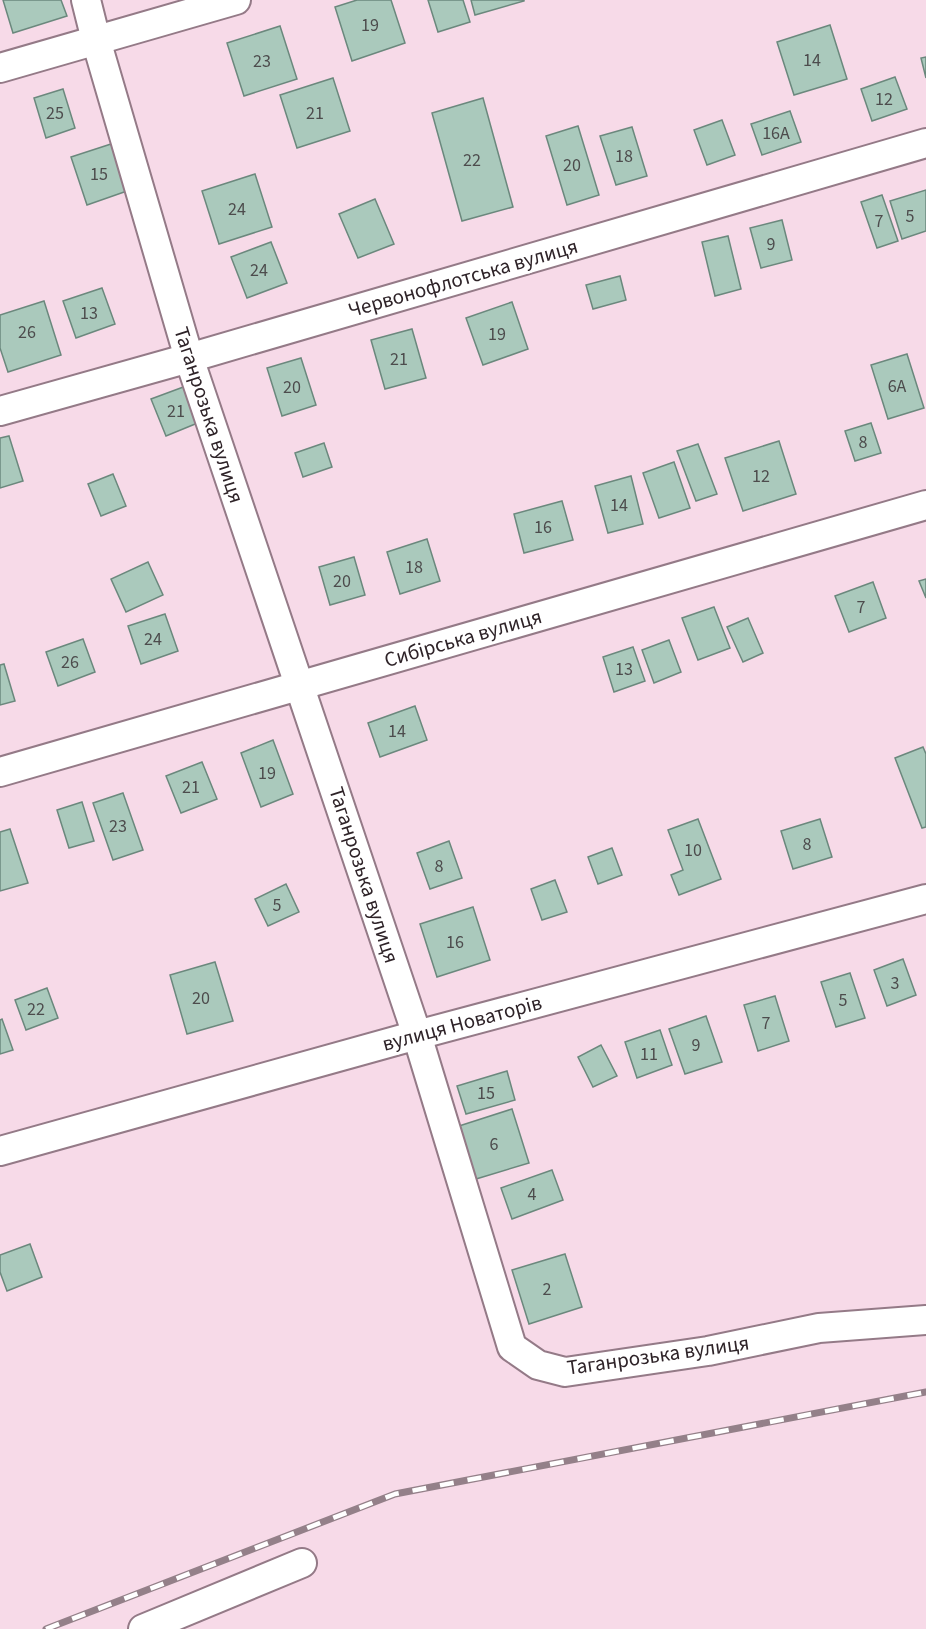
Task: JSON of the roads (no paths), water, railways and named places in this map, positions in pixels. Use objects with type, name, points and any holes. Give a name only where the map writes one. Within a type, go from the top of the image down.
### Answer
[{"type":"street","name":"Таганрозька вулиця","points":[[86,0],[189,358],[417,1035],[512,1347],[538,1365],[565,1372],[708,1351],[819,1328],[926,1320]]},
{"type":"street","points":[[0,68],[236,0]]},
{"type":"street","name":"Червонофлотська вулиця","points":[[0,411],[926,143]]},
{"type":"street","name":"Сибірська вулиця","points":[[0,772],[926,505]]},
{"type":"street","name":"вулиця Новаторів","points":[[0,1151],[417,1035],[926,899]]},
{"type":"street","points":[[143,1629],[302,1563]]},
{"type":"railway","points":[[46,1629],[395,1494],[926,1392]]}]
